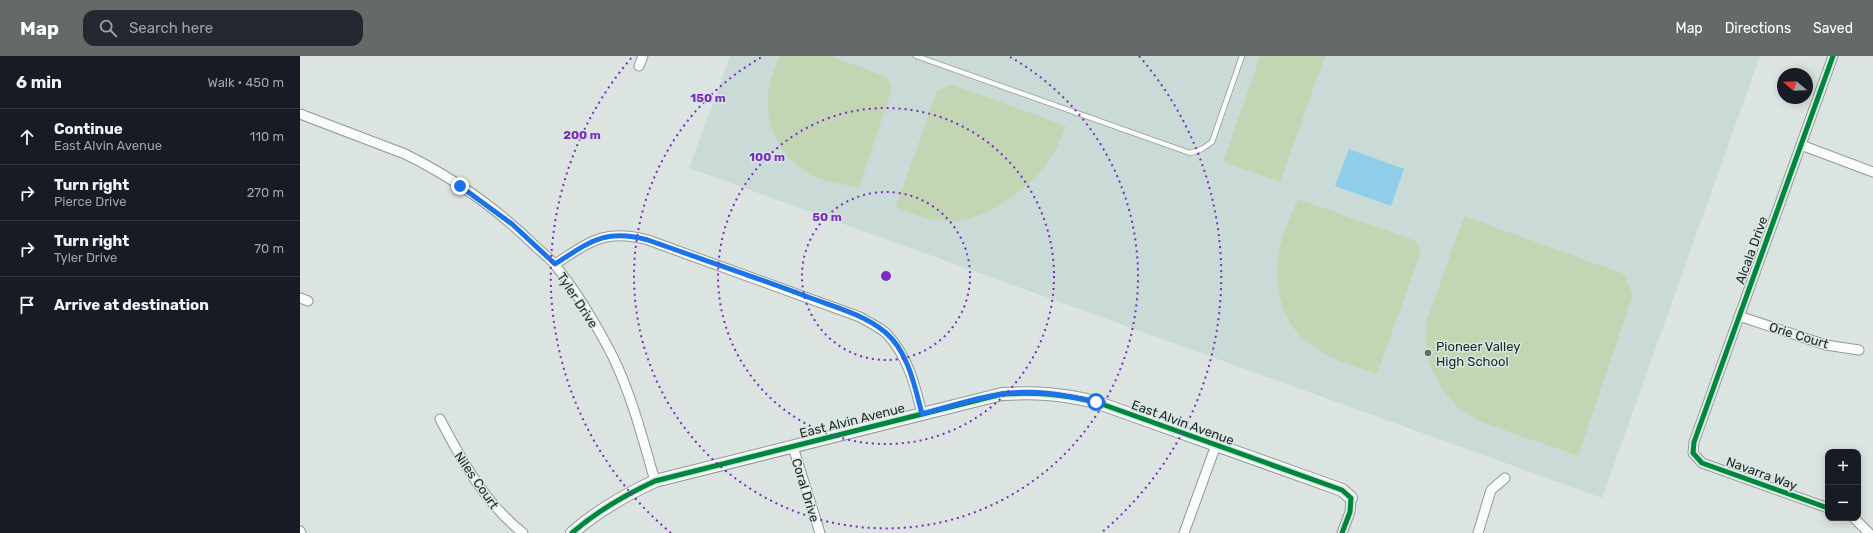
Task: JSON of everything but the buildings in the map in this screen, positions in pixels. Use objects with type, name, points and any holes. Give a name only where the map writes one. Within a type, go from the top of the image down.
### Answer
[{"type":"street","points":[[639,66],[643,56]]},
{"type":"street","name":"Alcala Drive","points":[[1693,453],[1694,442],[1833,56]]},
{"type":"street","name":"Tyler Drive","points":[[300,114],[405,154],[421,162],[460,186],[512,224],[555,264],[587,311],[613,358],[636,418],[655,481]]},
{"type":"street","points":[[1801,145],[1873,172]]},
{"type":"street","points":[[555,264],[598,238],[614,234],[630,235],[768,282],[860,317],[886,333],[902,355],[913,376],[922,414]]},
{"type":"street","name":"Orie Court","points":[[1739,316],[1826,345],[1859,350]]},
{"type":"street","name":"East Alvin Avenue","points":[[572,533],[595,514],[627,494],[655,481],[1002,394],[1037,392],[1064,395],[1096,402],[1342,490],[1351,498]]},
{"type":"street","name":"Niles Court","points":[[440,419],[478,486],[501,513],[523,533]]},
{"type":"street","points":[[1184,533],[1216,445]]},
{"type":"street","name":"Coral Drive","points":[[793,446],[820,533]]},
{"type":"street","name":"Navarra Way","points":[[1693,453],[1702,463],[1825,507]]},
{"type":"street","points":[[1480,532],[1491,490],[1505,478]]},
{"type":"street","points":[[1342,533],[1350,512],[1351,498]]},
{"type":"street","points":[[1857,521],[1869,533]]},
{"type":"lane","points":[[916,56],[1190,153],[1202,149],[1212,142],[1242,56]]},
{"type":"shaded area","name":"Pioneer Valley High School","points":[[730,56],[1760,56],[1602,498],[689,168]]},
{"type":"green space","points":[[781,56],[830,56],[887,77],[892,89],[859,188],[815,177],[795,163],[783,151],[775,136],[770,121],[768,105],[769,88],[773,72]]},
{"type":"green space","points":[[1260,56],[1325,56],[1280,182],[1223,162]]},
{"type":"green space","points":[[951,84],[1066,126],[1054,154],[1033,179],[1020,191],[991,210],[975,217],[959,221],[943,221],[925,218],[896,207],[937,91]]},
{"type":"green space","points":[[1298,199],[1416,241],[1421,252],[1377,374],[1345,363],[1316,349],[1293,328],[1285,314],[1278,287],[1277,262],[1279,250],[1289,220]]},
{"type":"green space","points":[[1464,216],[1624,274],[1633,295],[1578,456],[1481,422],[1457,407],[1442,389],[1429,364],[1426,343],[1427,320]]},
{"type":"water","points":[[1349,149],[1404,169],[1391,206],[1335,186]]},
{"type":"cycle path","points":[[1825,507],[1702,463],[1693,453],[1694,442],[1833,56]]},
{"type":"cycle path","points":[[572,533],[612,504],[655,481],[1002,394],[1027,393],[1060,395],[1096,402],[1342,490],[1351,498],[1350,512],[1342,533]]},
{"type":"place","name":"Pioneer Valley High School","points":[[1428,353]]},
{"type":"route","points":[[460,186],[512,224],[555,264],[598,238],[614,234],[630,235],[775,285],[860,317],[886,333],[902,355],[913,376],[922,414],[1002,394],[1037,392],[1064,395],[1096,402]]}]
